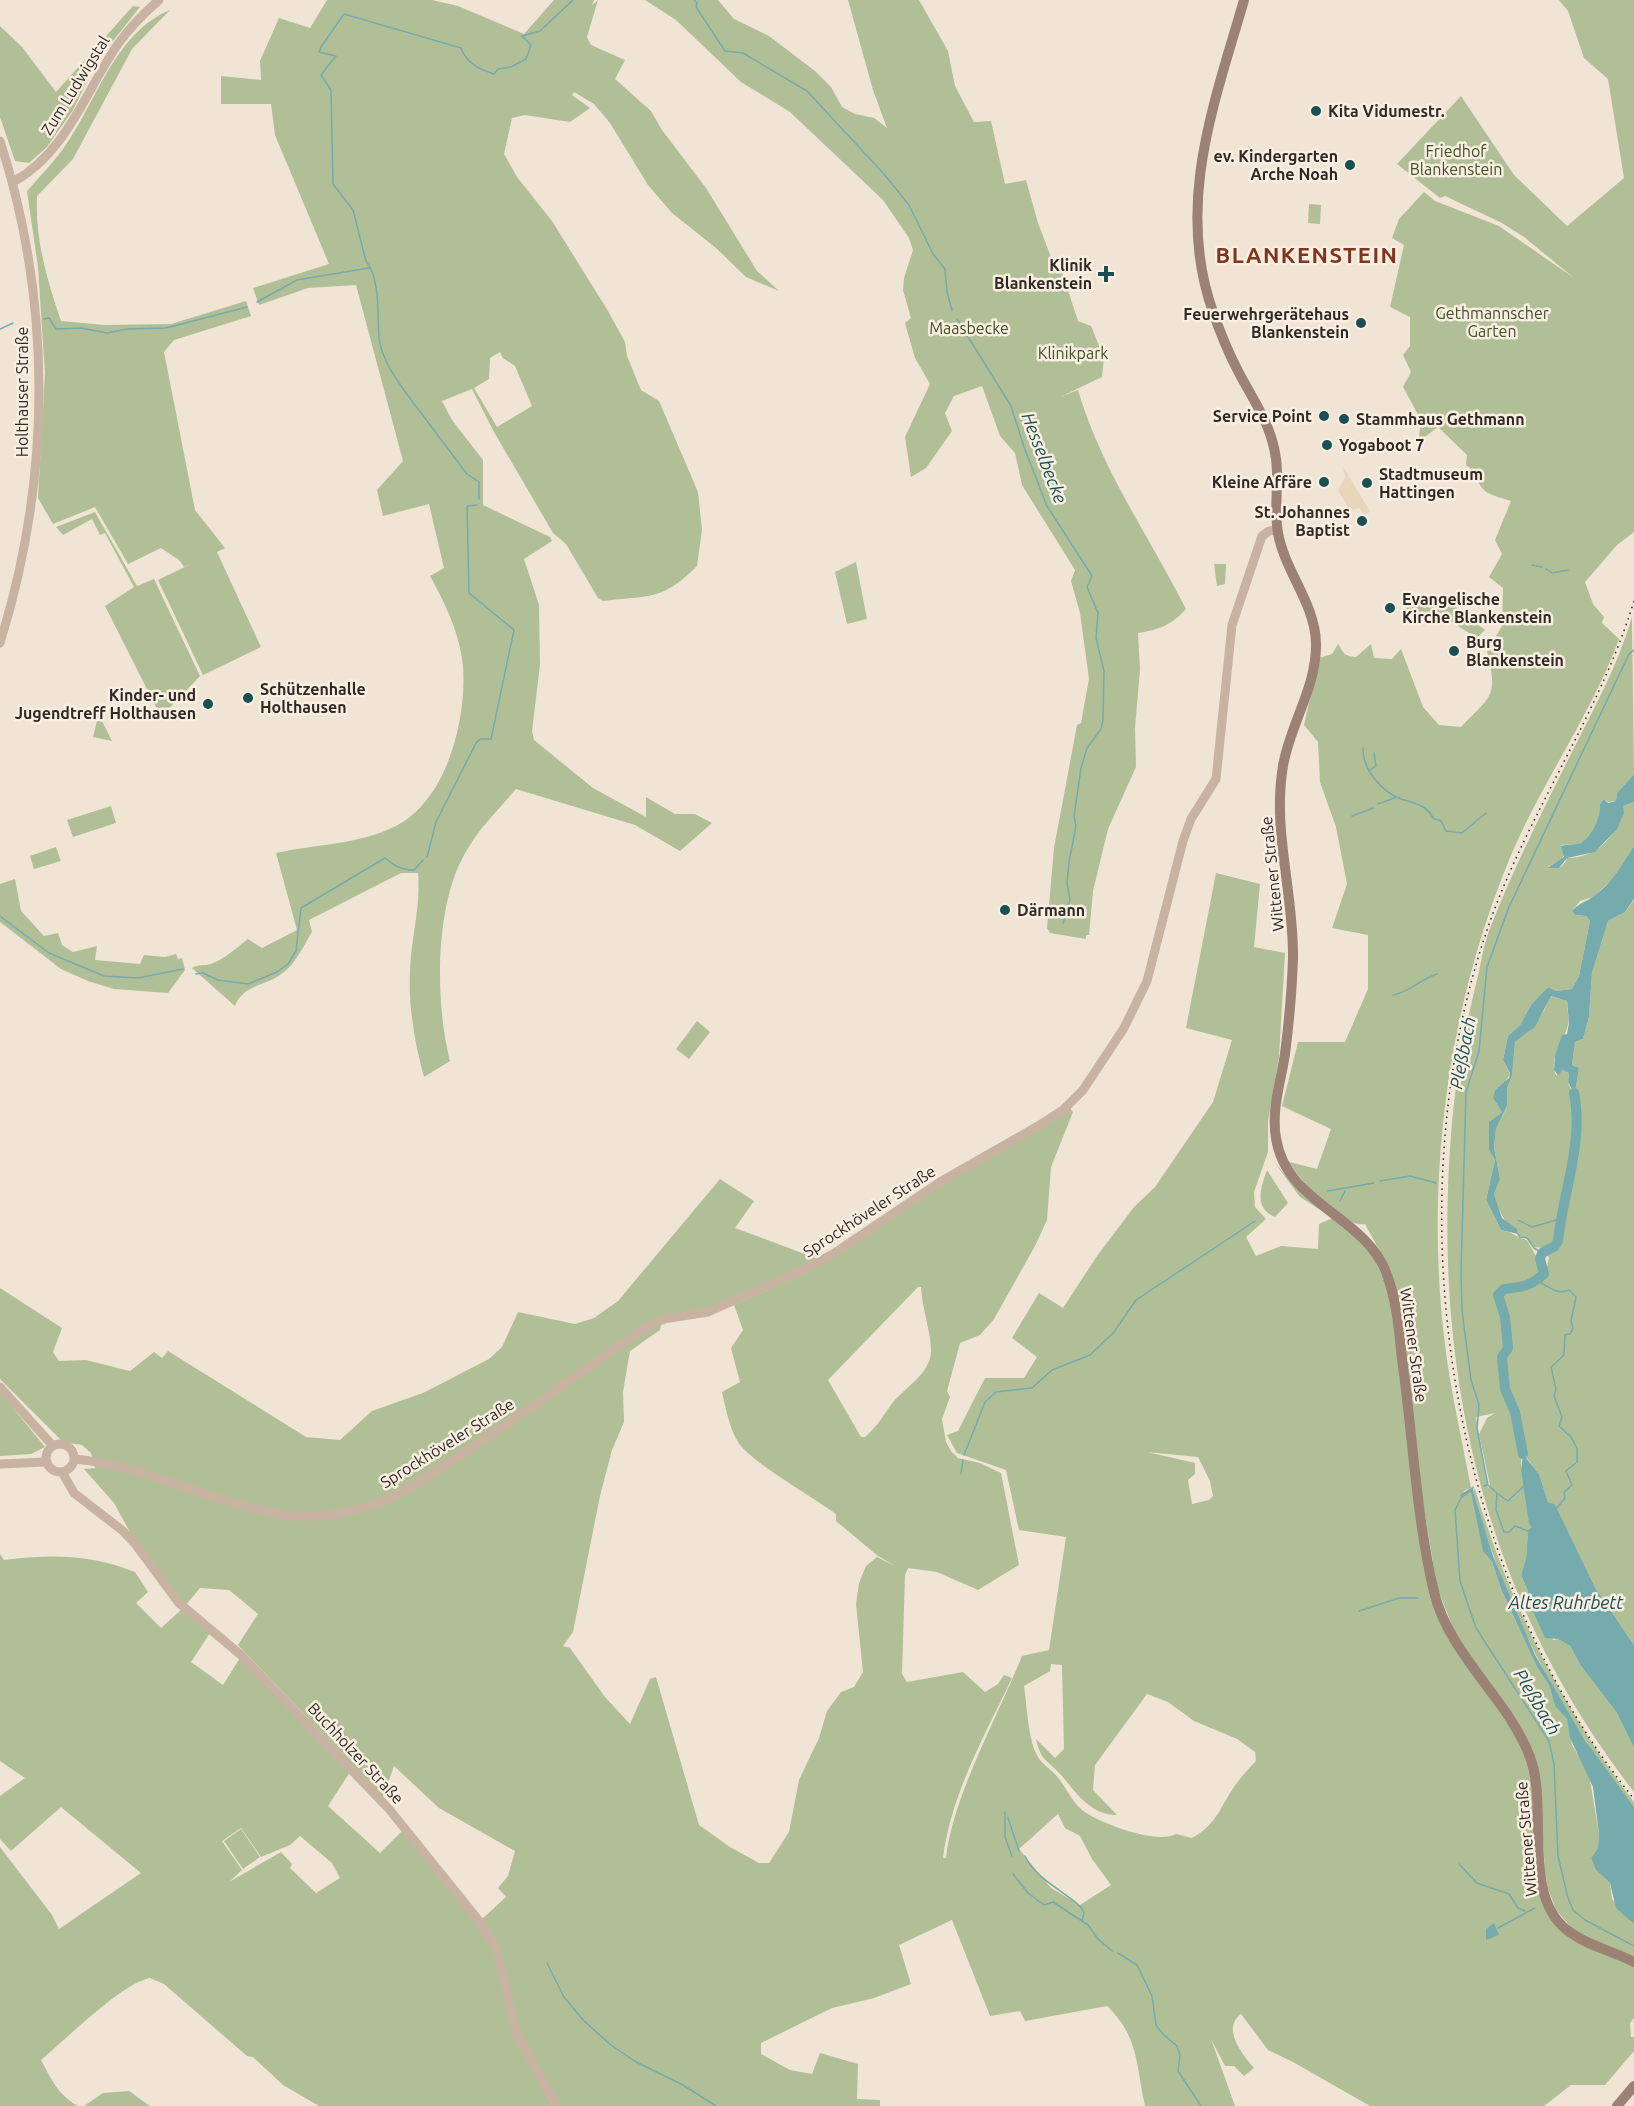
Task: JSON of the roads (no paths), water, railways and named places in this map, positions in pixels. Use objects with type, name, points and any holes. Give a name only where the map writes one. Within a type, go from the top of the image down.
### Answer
[{"type":"main road","name":"Wittener Straße","points":[[1244,0],[1202,149],[1197,189],[1196,232],[1204,285],[1212,312],[1237,369],[1271,435],[1277,466],[1277,530],[1282,550],[1312,617],[1316,639],[1313,675],[1287,749],[1281,788],[1280,811],[1293,937],[1291,1003],[1274,1122],[1278,1150],[1299,1186],[1360,1233],[1375,1251],[1386,1272],[1398,1325],[1418,1494],[1434,1593],[1441,1614],[1459,1646],[1518,1733],[1531,1761],[1537,1787],[1544,1898],[1559,1923],[1574,1935],[1634,1962]]},
{"type":"main road","points":[[1617,2106],[1634,2086]]},
{"type":"street","name":"Zum Ludwigstal","points":[[13,182],[29,172],[60,141],[119,42],[142,15],[159,0]]},
{"type":"street","name":"Holthauser Straße","points":[[0,141],[13,182],[29,259],[35,304],[40,417],[35,483],[26,543],[12,604],[0,643]]},
{"type":"street","name":"Sprockhöveler Straße","points":[[53,1446],[66,1446],[72,1451],[74,1459],[124,1467],[194,1491],[286,1515],[309,1517],[340,1513],[384,1500],[429,1475],[521,1415],[645,1328],[663,1319],[708,1312],[805,1269],[833,1254],[940,1182],[1063,1110],[1083,1090],[1118,1036],[1147,981],[1182,841],[1217,774],[1234,618],[1262,536],[1269,531],[1277,530]]},
{"type":"street","points":[[0,1387],[53,1446],[47,1453],[47,1462],[52,1469],[62,1472],[71,1466],[74,1459]]},
{"type":"street","points":[[0,1464],[47,1462]]},
{"type":"street","name":"Buchholzer Straße","points":[[62,1472],[74,1493],[123,1530],[179,1603],[241,1655],[389,1809],[480,1922],[497,1951],[518,2035],[557,2106]]},
{"type":"water","points":[[1634,774],[1634,802],[1623,806],[1624,813],[1617,829],[1595,852],[1567,858],[1559,868],[1547,868],[1564,857],[1561,846],[1579,844],[1585,840],[1595,825],[1600,804],[1604,799],[1608,803],[1616,801],[1617,793]]},
{"type":"water","points":[[1634,846],[1634,899],[1625,912],[1608,921],[1592,973],[1589,1017],[1583,1039],[1575,1042],[1572,1065],[1579,1068],[1575,1092],[1568,1082],[1569,1073],[1563,1070],[1558,1075],[1554,1070],[1555,1055],[1562,1035],[1567,1034],[1569,1023],[1567,1001],[1551,996],[1535,1027],[1515,1042],[1512,1076],[1507,1088],[1507,1106],[1496,1129],[1494,1147],[1500,1179],[1494,1194],[1502,1218],[1517,1229],[1518,1234],[1501,1230],[1486,1200],[1495,1160],[1489,1150],[1489,1122],[1502,1112],[1493,1098],[1495,1090],[1509,1078],[1510,1073],[1503,1060],[1508,1036],[1520,1025],[1531,1005],[1548,987],[1556,991],[1572,989],[1579,976],[1590,921],[1586,916],[1575,915],[1572,911],[1607,885]]},
{"type":"water","name":"Altes Ruhrbett","points":[[1523,1454],[1539,1474],[1548,1502],[1555,1505],[1596,1589],[1634,1645],[1634,1748],[1617,1713],[1581,1666],[1570,1646],[1558,1639],[1545,1638],[1528,1600],[1528,1591],[1521,1575],[1526,1558],[1528,1532],[1532,1528],[1529,1523],[1521,1470]]},
{"type":"water","points":[[1474,1486],[1473,1491],[1493,1556],[1535,1655],[1584,1739],[1634,1807],[1634,1924],[1616,1908],[1610,1883],[1596,1870],[1591,1858],[1598,1848],[1599,1834],[1593,1787],[1570,1738],[1567,1719],[1555,1706],[1549,1685],[1537,1667],[1501,1589],[1492,1562],[1483,1551],[1471,1492],[1462,1498],[1460,1495]]},
{"type":"water","points":[[1494,1923],[1499,1935],[1486,1940],[1486,1929]]},
{"type":"waterway","name":"Maasbecke","points":[[414,404],[384,356],[379,338],[374,278],[366,261],[353,210],[333,184],[331,90],[321,75],[336,56],[319,52],[344,14],[461,48],[474,65],[494,74],[498,69],[511,67],[526,59],[531,45],[522,36],[540,31],[573,0]]},
{"type":"waterway","name":"Hesselbecke","points":[[694,0],[697,3],[696,7],[725,51],[743,53],[807,91],[884,174],[909,205],[933,254],[945,269],[947,292],[952,310]]},
{"type":"waterway","name":"Maasbecke","points":[[257,302],[297,280],[369,268]]},
{"type":"waterway","name":"Maasbecke","points":[[44,319],[49,318],[56,329],[81,328],[107,333],[127,329],[166,328],[247,307]]},
{"type":"waterway","name":"Hesselbecke","points":[[957,319],[1011,406],[1047,506],[1092,576],[1087,587],[1098,613],[1096,638],[1104,671],[1103,720],[1101,729],[1087,748],[1081,768],[1074,816],[1076,826],[1067,883],[1070,900],[1063,923]]},
{"type":"waterway","name":"Maasbecke","points":[[0,329],[13,323]]},
{"type":"waterway","points":[[415,405],[467,474],[479,482],[479,499]]},
{"type":"waterway","points":[[427,857],[436,822],[476,743],[480,739],[491,739],[514,630],[469,593],[467,506],[477,505]]},
{"type":"waterway","points":[[1532,565],[1542,567]]},
{"type":"waterway","points":[[1546,569],[1552,573],[1568,570]]},
{"type":"waterway","name":"Pleßbach","points":[[1484,1486],[1488,1485],[1477,1429],[1479,1405],[1471,1380],[1462,1310],[1461,1273],[1466,1092],[1479,1051],[1487,967],[1509,907],[1629,654],[1634,650]]},
{"type":"waterway","points":[[1363,748],[1366,764],[1374,779],[1394,796],[1424,807],[1433,818],[1441,821],[1446,831],[1462,833],[1486,813]]},
{"type":"waterway","points":[[1370,770],[1376,766],[1374,753]]},
{"type":"waterway","points":[[1378,804],[1397,797]]},
{"type":"waterway","points":[[1352,816],[1373,808]]},
{"type":"waterway","points":[[196,974],[203,973],[218,980],[248,984],[277,972],[288,964],[296,951],[301,908],[385,858],[398,867],[409,870],[414,870],[423,860]]},
{"type":"waterway","points":[[0,916],[49,953],[104,976],[138,978],[183,969]]},
{"type":"waterway","points":[[1393,995],[1437,974]]},
{"type":"waterway","name":"Altes Ruhrbett","points":[[1523,1454],[1515,1412],[1505,1389],[1502,1357],[1508,1348],[1505,1317],[1498,1295],[1504,1289],[1522,1287],[1544,1274],[1540,1259],[1542,1253],[1555,1246],[1558,1241],[1575,1148],[1574,1093]]},
{"type":"waterway","points":[[1380,1181],[1410,1176],[1436,1183]]},
{"type":"waterway","points":[[1328,1191],[1374,1183]]},
{"type":"waterway","points":[[1340,1201],[1345,1191]]},
{"type":"waterway","points":[[1518,1220],[1532,1227],[1560,1219]]},
{"type":"waterway","points":[[964,1455],[985,1402],[996,1392],[1032,1388],[1052,1370],[1090,1355],[1114,1332],[1136,1300],[1255,1221]]},
{"type":"waterway","points":[[1518,1234],[1520,1237],[1527,1238],[1534,1248],[1542,1253]]},
{"type":"waterway","points":[[1541,1277],[1541,1283],[1551,1289],[1569,1290],[1576,1297],[1571,1321],[1573,1328],[1570,1334],[1565,1335],[1564,1355],[1551,1367],[1556,1389],[1554,1396],[1562,1417],[1559,1426],[1571,1437],[1577,1448],[1577,1462],[1566,1471],[1572,1485],[1564,1492],[1565,1498],[1556,1509]]},
{"type":"waterway","points":[[961,1474],[963,1460]]},
{"type":"waterway","points":[[1489,1486],[1497,1493],[1496,1510],[1504,1532],[1509,1532],[1515,1526],[1528,1531],[1532,1528]]},
{"type":"waterway","points":[[1498,1494],[1508,1501],[1524,1486]]},
{"type":"waterway","name":"Pleßbach","points":[[1462,1496],[1455,1510],[1460,1581],[1476,1628],[1549,1741],[1554,1764],[1558,1856],[1568,1898],[1573,1910],[1585,1920],[1634,1946]]},
{"type":"waterway","points":[[1359,1611],[1399,1598],[1418,1598]]},
{"type":"waterway","points":[[1005,1812],[1005,1837],[1012,1856]]},
{"type":"waterway","points":[[1008,1818],[1019,1851]]},
{"type":"waterway","points":[[1025,1856],[1039,1874],[1081,1908],[1084,1913],[1082,1920]]},
{"type":"waterway","points":[[1459,1864],[1477,1883],[1509,1894],[1518,1908],[1525,1911]]},
{"type":"waterway","points":[[1013,1874],[1028,1893],[1044,1905],[1053,1902],[1088,1925],[1098,1939],[1112,1951]]},
{"type":"waterway","points":[[1498,1928],[1535,1908]]},
{"type":"waterway","points":[[1118,1953],[1137,1965],[1152,1996],[1156,2025],[1177,2046],[1180,2055],[1178,2071],[1201,2106]]},
{"type":"waterway","points":[[547,1963],[564,1997],[584,2021],[611,2045],[636,2062],[683,2085],[716,2106]]},
{"type":"railway","points":[[1634,601],[1603,682],[1526,836],[1492,916],[1461,1025],[1445,1139],[1443,1257],[1454,1375],[1480,1492],[1518,1603],[1570,1706],[1634,1799]]},
{"type":"place","name":"Kita Vidumestr.","points":[[1316,111]]},
{"type":"place","name":"ev. Kindergarten Arche Noah","points":[[1350,165]]},
{"type":"place","name":"Klinik Blankenstein","points":[[1106,274]]},
{"type":"place","name":"Feuerwehrgerätehaus Blankenstein","points":[[1361,323]]},
{"type":"place","name":"Service Point","points":[[1324,416]]},
{"type":"place","name":"Stammhaus Gethmann","points":[[1344,419]]},
{"type":"place","name":"Yogaboot 7","points":[[1327,445]]},
{"type":"place","name":"Kleine Affäre","points":[[1324,482]]},
{"type":"place","name":"Stadtmuseum Hattingen","points":[[1367,483]]},
{"type":"place","name":"St. Johannes Baptist","points":[[1362,521]]},
{"type":"place","name":"Evangelische Kirche Blankenstein","points":[[1390,608]]},
{"type":"place","name":"Burg Blankenstein","points":[[1454,651]]},
{"type":"place","name":"Schützenhalle Holthausen","points":[[248,698]]},
{"type":"place","name":"Kinder- und Jugendtreff Holthausen","points":[[208,704]]},
{"type":"place","name":"Därmann","points":[[1005,910]]},
{"type":"district","name":"BLANKENSTEIN","points":[[1307,255]]},
{"type":"park label","name":"Friedhof Blankenstein","points":[[1456,160]]},
{"type":"park label","name":"Gethmannscher Garten","points":[[1492,322]]},
{"type":"park label","name":"Klinikpark","points":[[1073,353]]}]
